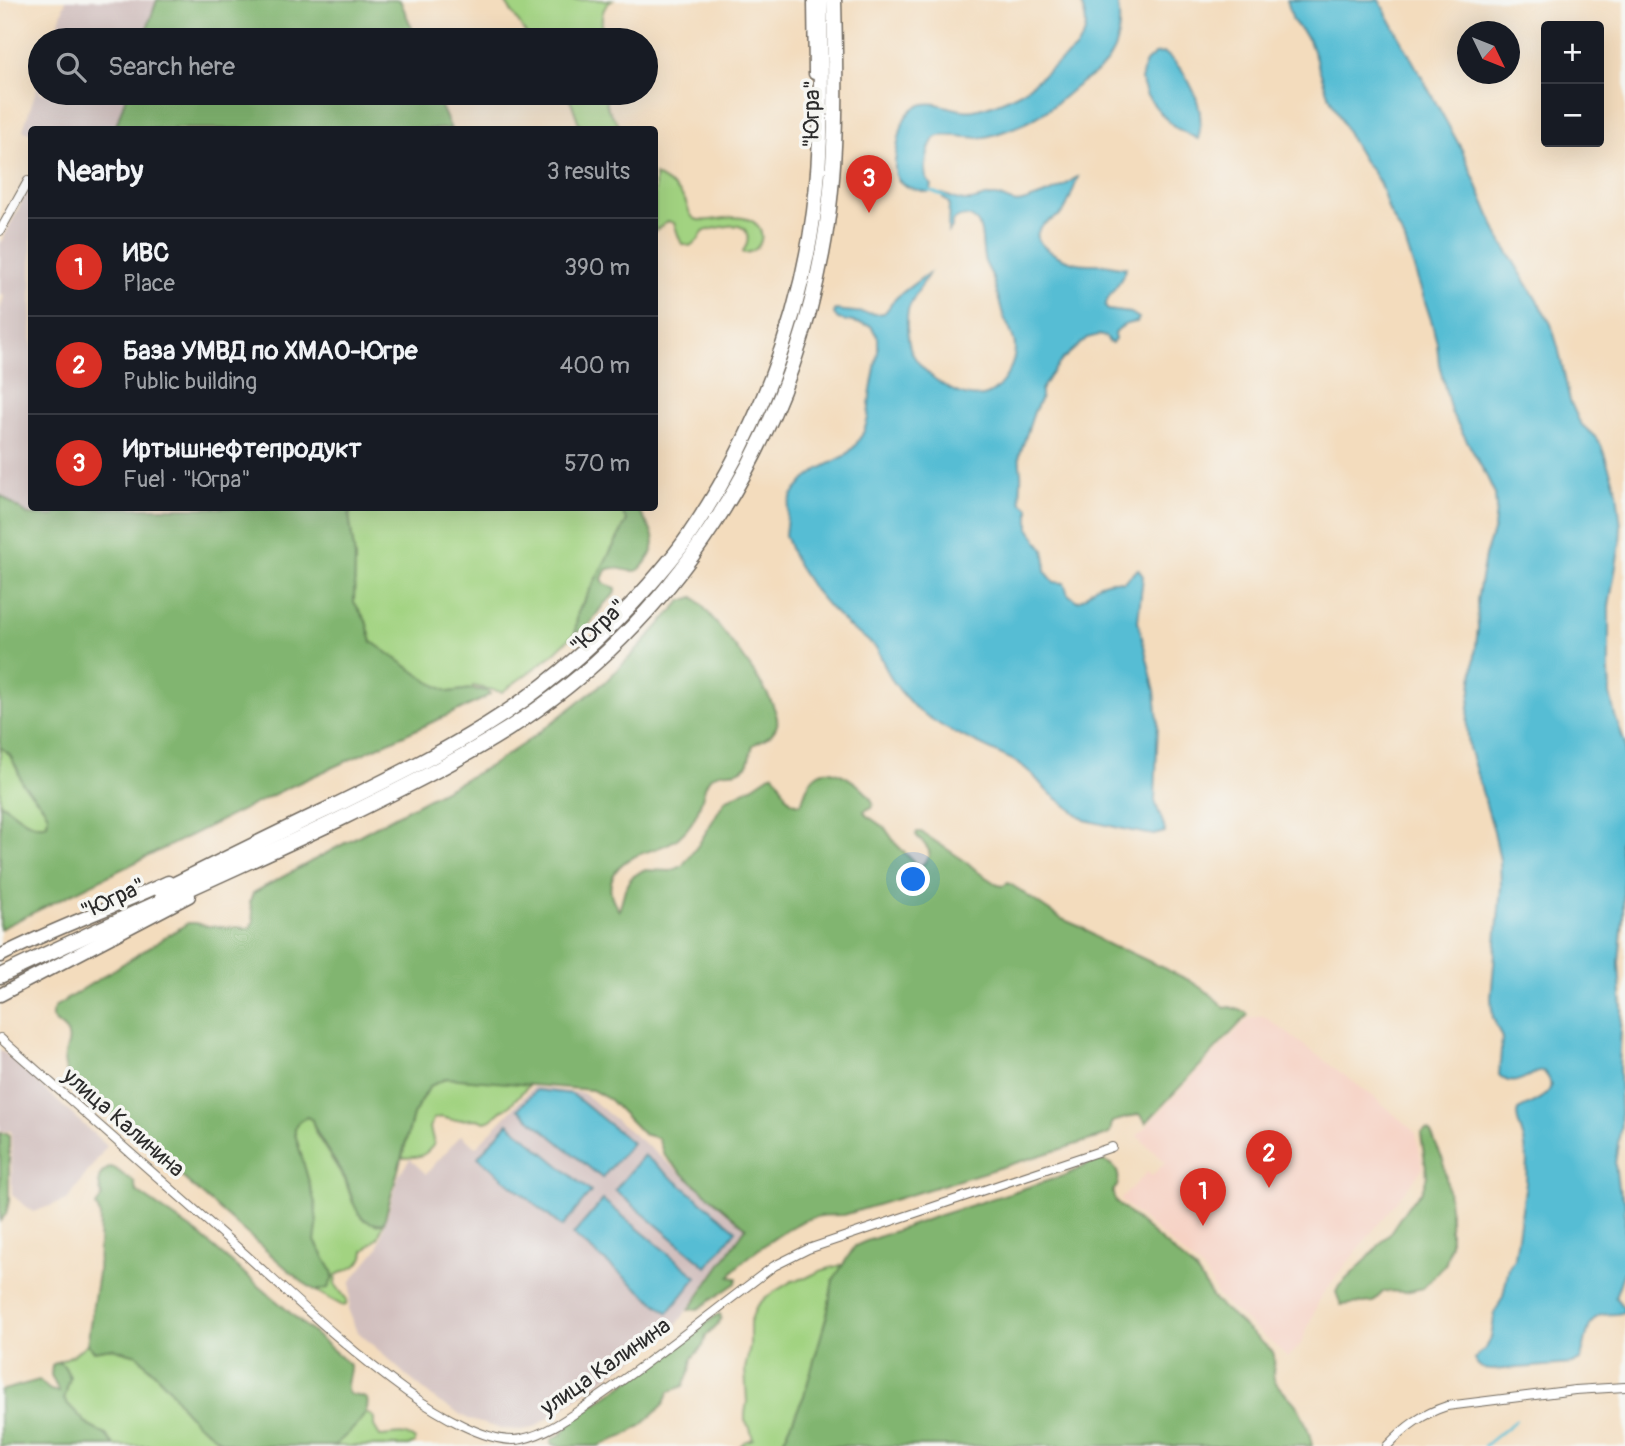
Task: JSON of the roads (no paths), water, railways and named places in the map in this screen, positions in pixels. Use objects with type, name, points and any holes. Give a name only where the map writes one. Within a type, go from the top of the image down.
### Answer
[{"type":"highway","name":"\"Югра\"","points":[[286,837],[478,730],[527,697],[563,670],[603,634],[641,595],[684,543],[720,486],[770,378],[785,339],[807,254],[814,212],[820,125],[820,0]]},
{"type":"highway","name":"\"Югра\"","points":[[0,974],[286,837],[450,763],[480,746],[536,710],[592,666],[642,616],[684,567],[721,516],[752,457],[784,386],[804,328],[822,254],[835,139],[834,0]]},
{"type":"main road","points":[[0,956],[59,928],[286,837]]},
{"type":"main road","points":[[0,995],[286,837]]},
{"type":"street","points":[[813,0],[814,68],[820,125]]},
{"type":"street","points":[[0,231],[27,181]]},
{"type":"street","points":[[0,1004],[22,983]]},
{"type":"street","points":[[0,1032],[11,1047]]},
{"type":"street","points":[[0,1038],[11,1047]]},
{"type":"street","name":"улица Калинина","points":[[11,1047],[289,1294],[408,1393],[483,1434],[512,1443],[557,1425],[789,1257],[1112,1147]]},
{"type":"street","points":[[1387,1446],[1410,1424],[1427,1413],[1447,1406],[1625,1387]]},
{"type":"water","points":[[1080,0],[1117,0],[1118,37],[1104,66],[1046,111],[1024,124],[985,137],[946,135],[934,139],[926,161],[926,177],[932,185],[928,192],[910,188],[898,180],[895,171],[897,147],[905,118],[911,111],[930,103],[959,110],[974,110],[1023,91],[1070,54],[1083,38],[1086,24]]},
{"type":"water","points":[[1287,0],[1379,0],[1462,150],[1499,237],[1551,324],[1570,401],[1580,423],[1601,445],[1617,491],[1621,527],[1609,606],[1609,671],[1610,694],[1625,744],[1625,830],[1620,843],[1624,876],[1619,963],[1622,1011],[1619,1065],[1621,1124],[1615,1164],[1618,1187],[1625,1201],[1625,1269],[1615,1297],[1624,1312],[1602,1315],[1592,1322],[1580,1360],[1572,1364],[1489,1370],[1480,1367],[1475,1360],[1491,1338],[1495,1313],[1503,1296],[1509,1267],[1515,1257],[1527,1159],[1518,1110],[1539,1100],[1549,1091],[1551,1085],[1543,1071],[1515,1081],[1505,1080],[1499,1075],[1502,1038],[1493,1018],[1491,998],[1501,887],[1500,860],[1469,748],[1467,725],[1478,628],[1477,600],[1485,556],[1494,528],[1495,494],[1451,412],[1432,323],[1404,238],[1389,211],[1380,184],[1352,141],[1328,94],[1309,40],[1293,21]]},
{"type":"water","points":[[1165,53],[1182,70],[1194,92],[1200,115],[1198,139],[1176,128],[1147,96],[1141,80],[1145,63],[1155,54]]},
{"type":"water","points":[[1078,177],[1065,209],[1038,232],[1040,243],[1073,262],[1126,267],[1105,307],[1108,310],[1131,313],[1139,318],[1137,322],[1126,324],[1119,329],[1114,334],[1115,340],[1112,343],[1099,335],[1087,338],[1063,359],[1049,377],[1041,390],[1041,398],[1020,454],[1020,498],[1029,508],[1029,528],[1044,550],[1045,571],[1054,582],[1064,583],[1068,594],[1077,601],[1101,584],[1123,582],[1138,569],[1143,576],[1138,621],[1155,691],[1158,722],[1155,800],[1165,832],[1154,835],[1085,820],[1047,791],[1019,763],[945,728],[916,709],[890,677],[877,649],[849,627],[811,586],[798,566],[785,535],[792,495],[819,469],[845,456],[855,446],[868,418],[878,338],[871,326],[838,319],[834,314],[835,310],[884,313],[897,297],[929,273],[908,310],[910,348],[924,369],[946,387],[972,396],[985,396],[995,390],[1007,376],[1015,353],[1014,340],[985,262],[979,224],[970,217],[961,217],[952,222],[952,228],[948,232],[949,203],[942,194],[964,201],[995,196],[1018,203],[1055,190]]},
{"type":"water","points":[[536,1090],[572,1094],[632,1143],[602,1178],[518,1109]]},
{"type":"water","points":[[508,1123],[591,1192],[562,1227],[478,1157]]},
{"type":"water","points":[[644,1155],[736,1230],[707,1267],[615,1190]]},
{"type":"water","points":[[603,1200],[697,1277],[668,1313],[573,1235]]},
{"type":"waterway","points":[[928,190],[944,196]]},
{"type":"waterway","points":[[1484,1446],[1516,1420]]},
{"type":"place","name":"Иртышнефтепродукт","points":[[869,213]]},
{"type":"place","name":"База УМВД по ХМАО-Югре","points":[[1269,1188]]},
{"type":"place","name":"ИВС","points":[[1203,1226]]}]
